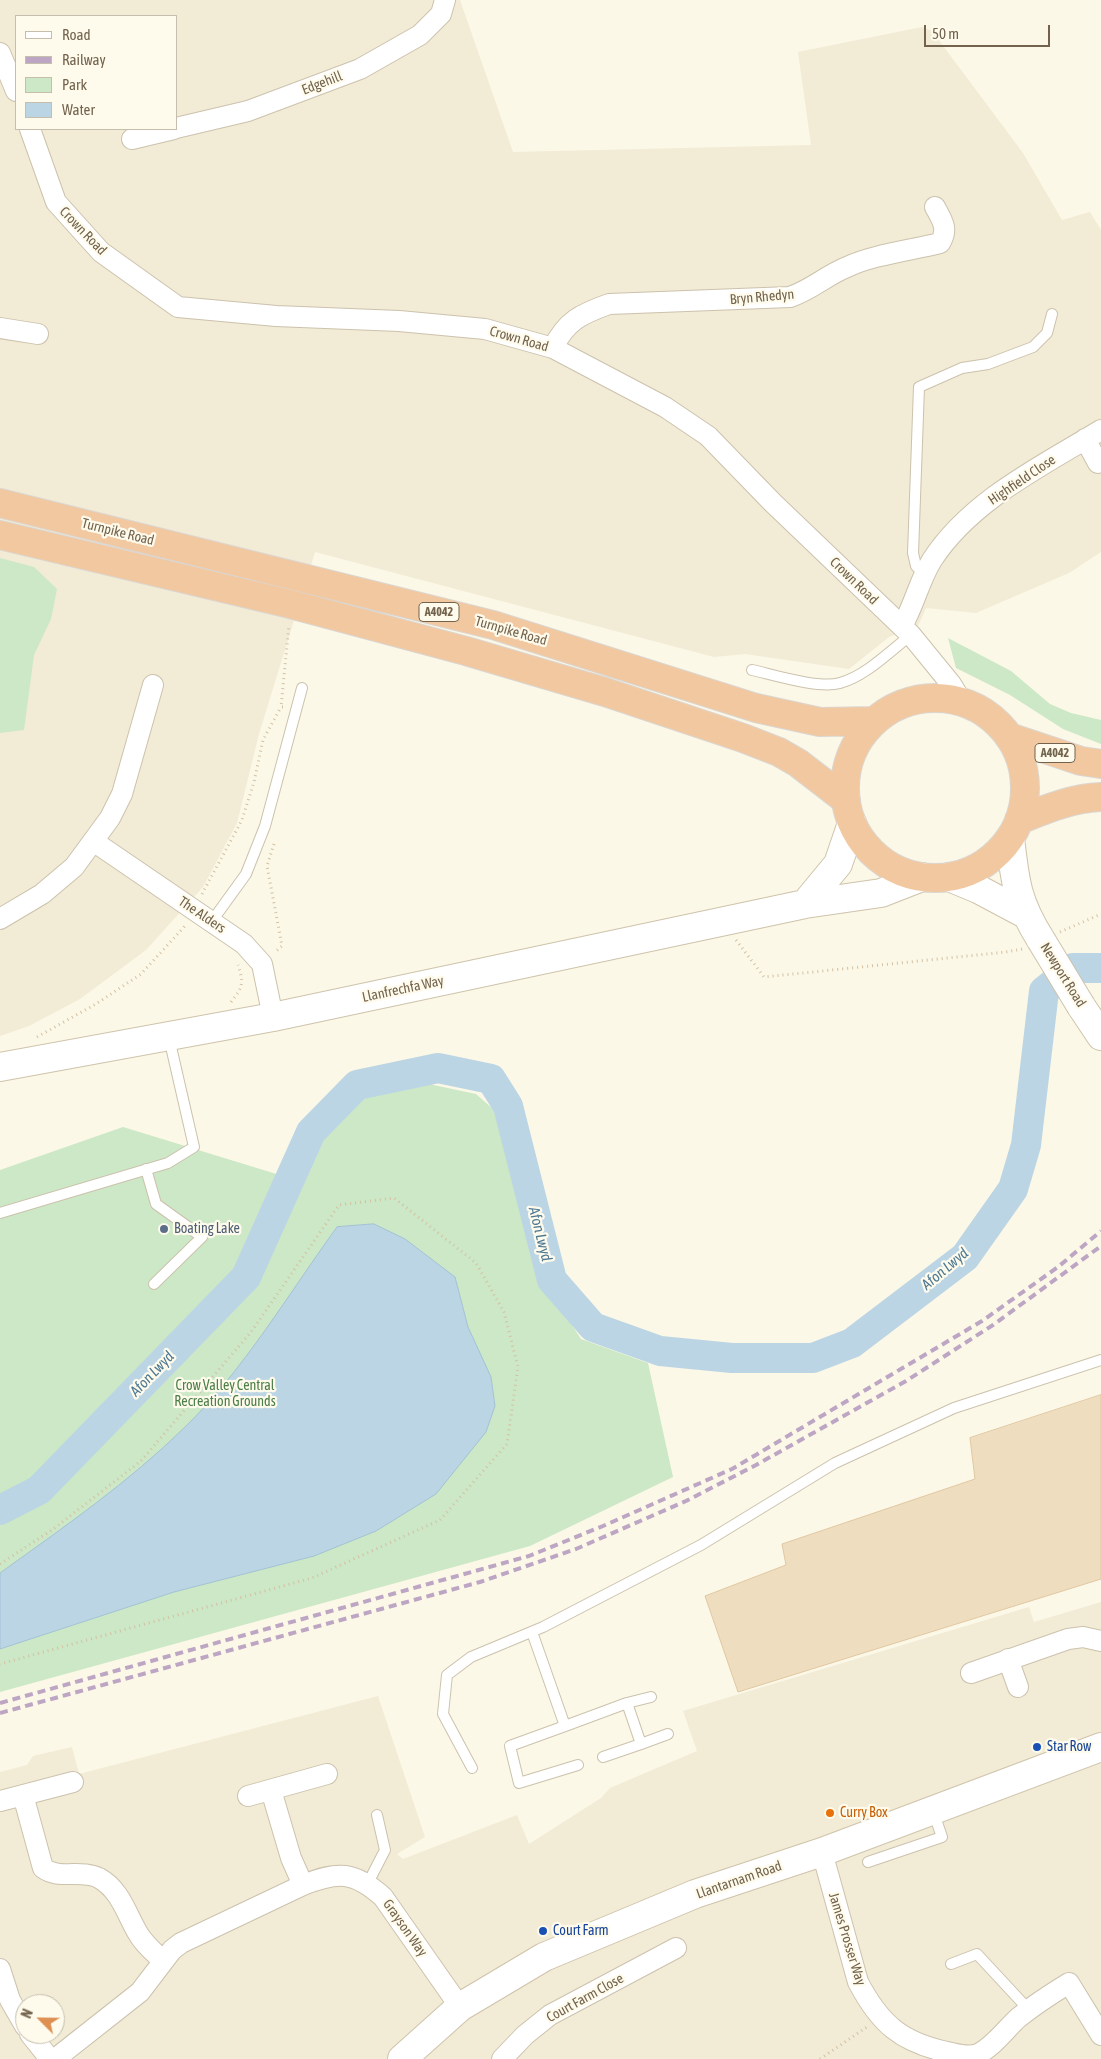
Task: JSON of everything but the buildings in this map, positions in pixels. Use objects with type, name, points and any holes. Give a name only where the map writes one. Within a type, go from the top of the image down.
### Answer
[{"type":"highway","name":"Turnpike Road","points":[[0,503],[493,625],[756,708],[820,722],[874,722]]},
{"type":"highway","name":"A4042","points":[[0,534],[290,604],[466,651],[605,692],[779,752],[804,768],[849,811]]},
{"type":"highway","points":[[939,698],[962,702],[981,710],[996,722],[1009,737],[1019,756],[1024,778],[1024,799],[1014,829],[998,852],[983,864],[966,872],[948,877],[922,877],[904,872],[887,864],[872,853],[860,839],[849,811],[846,778],[850,757],[860,738],[874,722],[894,708],[916,700],[939,698]]},
{"type":"highway","name":"A4042","points":[[1009,737],[1081,761],[1101,764]]},
{"type":"highway","points":[[1014,829],[1056,805],[1088,797],[1101,797]]},
{"type":"street","name":"Edgehill","points":[[178,127],[248,112],[360,69],[420,35],[441,14],[445,0]]},
{"type":"street","points":[[0,53],[15,89]]},
{"type":"street","name":"Crown Road","points":[[30,130],[56,202],[101,252],[178,307],[276,316],[399,321],[485,329],[553,348],[665,407],[708,436],[773,503],[906,631],[950,684],[962,702]]},
{"type":"street","name":"Edgehill","points":[[132,139],[167,130]]},
{"type":"street","name":"Bryn Rhedyn","points":[[553,348],[562,331],[583,313],[608,304],[790,297],[808,291],[828,276],[849,265],[940,243],[946,235],[936,207]]},
{"type":"street","points":[[0,328],[38,334]]},
{"type":"street","name":"Highfield Close","points":[[906,631],[925,575],[933,560],[964,523],[995,495],[1093,434],[1098,463]]},
{"type":"street","points":[[0,919],[42,894],[74,866],[110,818],[122,794],[153,685]]},
{"type":"street","points":[[805,904],[838,864],[849,811]]},
{"type":"street","name":"Newport Road","points":[[1014,829],[1016,886],[1025,914],[1039,942],[1101,1036]]},
{"type":"street","name":"The Alders","points":[[93,841],[189,917],[212,921],[244,944],[262,964]]},
{"type":"street","name":"Llanfrechfa Way","points":[[0,1067],[273,1017],[805,904],[881,893],[922,877]]},
{"type":"street","points":[[948,877],[978,889],[1025,914]]},
{"type":"street","points":[[262,964],[273,1017]]},
{"type":"street","points":[[971,1673],[1068,1639],[1083,1637],[1101,1641]]},
{"type":"street","points":[[1008,1659],[1018,1687]]},
{"type":"street","name":"Llantarnam Road","points":[[402,2059],[460,2007],[544,1957],[695,1894],[822,1852],[1101,1747]]},
{"type":"street","points":[[248,1796],[327,1774]]},
{"type":"street","points":[[0,1801],[73,1782]]},
{"type":"street","points":[[271,1790],[291,1858],[303,1885]]},
{"type":"street","points":[[23,1795],[43,1868],[53,1873],[90,1874],[106,1882],[119,1896],[141,1937],[163,1961]]},
{"type":"street","name":"James Prosser Way","points":[[822,1852],[858,1982],[866,1997],[882,2017],[897,2033],[910,2042],[926,2048],[965,2057],[978,2054],[1029,2010],[1069,1984],[1101,2035]]},
{"type":"street","name":"Grayson Way","points":[[55,2059],[140,1992],[163,1961],[181,1943],[303,1885],[322,1877],[339,1874],[368,1883],[383,1897],[460,2007]]},
{"type":"street","name":"Court Farm Close","points":[[502,2059],[525,2035],[550,2015],[676,1948]]},
{"type":"street","points":[[0,1969],[10,2000],[15,2009]]},
{"type":"street","points":[[38,2044],[50,2059]]},
{"type":"lane","points":[[925,575],[916,566],[913,553],[920,387],[962,368],[988,364],[1033,347],[1047,333],[1052,314]]},
{"type":"lane","points":[[752,670],[809,683],[839,684],[856,676],[906,631]]},
{"type":"lane","points":[[212,921],[246,874],[265,826],[302,688]]},
{"type":"lane","points":[[0,1213],[168,1163],[194,1147],[169,1037]]},
{"type":"lane","points":[[146,1169],[156,1204],[202,1237],[154,1284]]},
{"type":"lane","points":[[472,1768],[442,1714],[447,1675],[471,1657],[532,1632],[701,1545],[835,1463],[954,1408],[1101,1360]]},
{"type":"lane","points":[[532,1632],[565,1726]]},
{"type":"lane","points":[[578,1765],[519,1783],[510,1746],[627,1703],[651,1697]]},
{"type":"lane","points":[[627,1703],[641,1744]]},
{"type":"lane","points":[[603,1757],[668,1734]]},
{"type":"lane","points":[[868,1862],[942,1837],[933,1810]]},
{"type":"lane","points":[[368,1883],[385,1850],[377,1815]]},
{"type":"lane","points":[[951,1964],[977,1954],[1029,2010]]},
{"type":"path","points":[[30,1041],[96,1004],[141,974],[189,917],[242,820],[254,782],[263,740],[281,706],[290,618]]},
{"type":"path","points":[[281,706],[296,711]]},
{"type":"path","points":[[240,972],[262,964],[282,946],[267,866],[275,840]]},
{"type":"path","points":[[722,922],[764,977],[908,964],[1006,952],[1039,942],[1101,914]]},
{"type":"path","points":[[189,917],[192,930]]},
{"type":"path","points":[[228,1006],[241,990],[243,978],[237,964]]},
{"type":"path","points":[[0,1564],[52,1530],[141,1461],[251,1332],[339,1205],[394,1198],[476,1263],[504,1312],[518,1367],[507,1444],[440,1520],[312,1578],[0,1664]]},
{"type":"path","points":[[820,2059],[882,2017]]},
{"type":"shaded area","points":[[0,0],[460,0],[513,152],[811,145],[798,52],[922,27],[932,31],[1023,153],[1062,220],[1090,212],[1101,230],[1101,552],[1069,573],[976,613],[926,608],[918,626],[889,637],[849,669],[745,654],[714,657],[315,552],[259,734],[237,823],[203,887],[146,950],[80,999],[29,1026],[0,1036]]},
{"type":"shaded area","points":[[1101,1602],[1101,2059],[0,2059],[0,1772],[27,1765],[33,1756],[72,1747],[79,1774],[378,1696],[425,1837],[397,1854],[403,1859],[517,1815],[529,1844],[601,1798],[610,1788],[697,1751],[683,1711],[1029,1607],[1034,1622]]},
{"type":"green space","points":[[0,558],[34,567],[57,589],[51,619],[34,655],[24,730],[0,733]]},
{"type":"green space","points":[[948,638],[1011,671],[1050,704],[1071,713],[1101,720],[1101,744],[1063,729],[1010,695],[956,668]]},
{"type":"green space","name":"Crow Valley Central Recreation Grounds","points":[[424,1083],[476,1094],[501,1116],[536,1270],[581,1339],[648,1363],[673,1477],[530,1546],[0,1692],[0,1170],[123,1127],[296,1180],[319,1132],[359,1092]]},
{"type":"water","points":[[374,1224],[405,1239],[455,1277],[468,1327],[491,1377],[495,1406],[486,1432],[436,1494],[376,1531],[314,1556],[174,1592],[0,1649],[0,1573],[119,1485],[185,1427],[246,1357],[337,1227]]},
{"type":"waterway","name":"Afon Lwyd","points":[[0,1510],[39,1490],[246,1277],[311,1132],[357,1085],[438,1068],[491,1079],[508,1106],[552,1280],[593,1327],[660,1351],[732,1358],[813,1358],[852,1343],[965,1257],[1013,1189],[1026,1145],[1044,991],[1073,968],[1101,968]]},
{"type":"railway","points":[[0,1703],[529,1556],[603,1526],[732,1469],[982,1321],[1058,1267],[1101,1231]]},
{"type":"railway","points":[[0,1713],[480,1582],[576,1549],[686,1501],[756,1465],[906,1381],[993,1325],[1101,1246]]},
{"type":"place","name":"Boating Lake","points":[[164,1229]]},
{"type":"place","name":"Star Row","points":[[1037,1747]]},
{"type":"place","name":"Curry Box","points":[[830,1813]]},
{"type":"place","name":"Court Farm","points":[[543,1931]]}]
